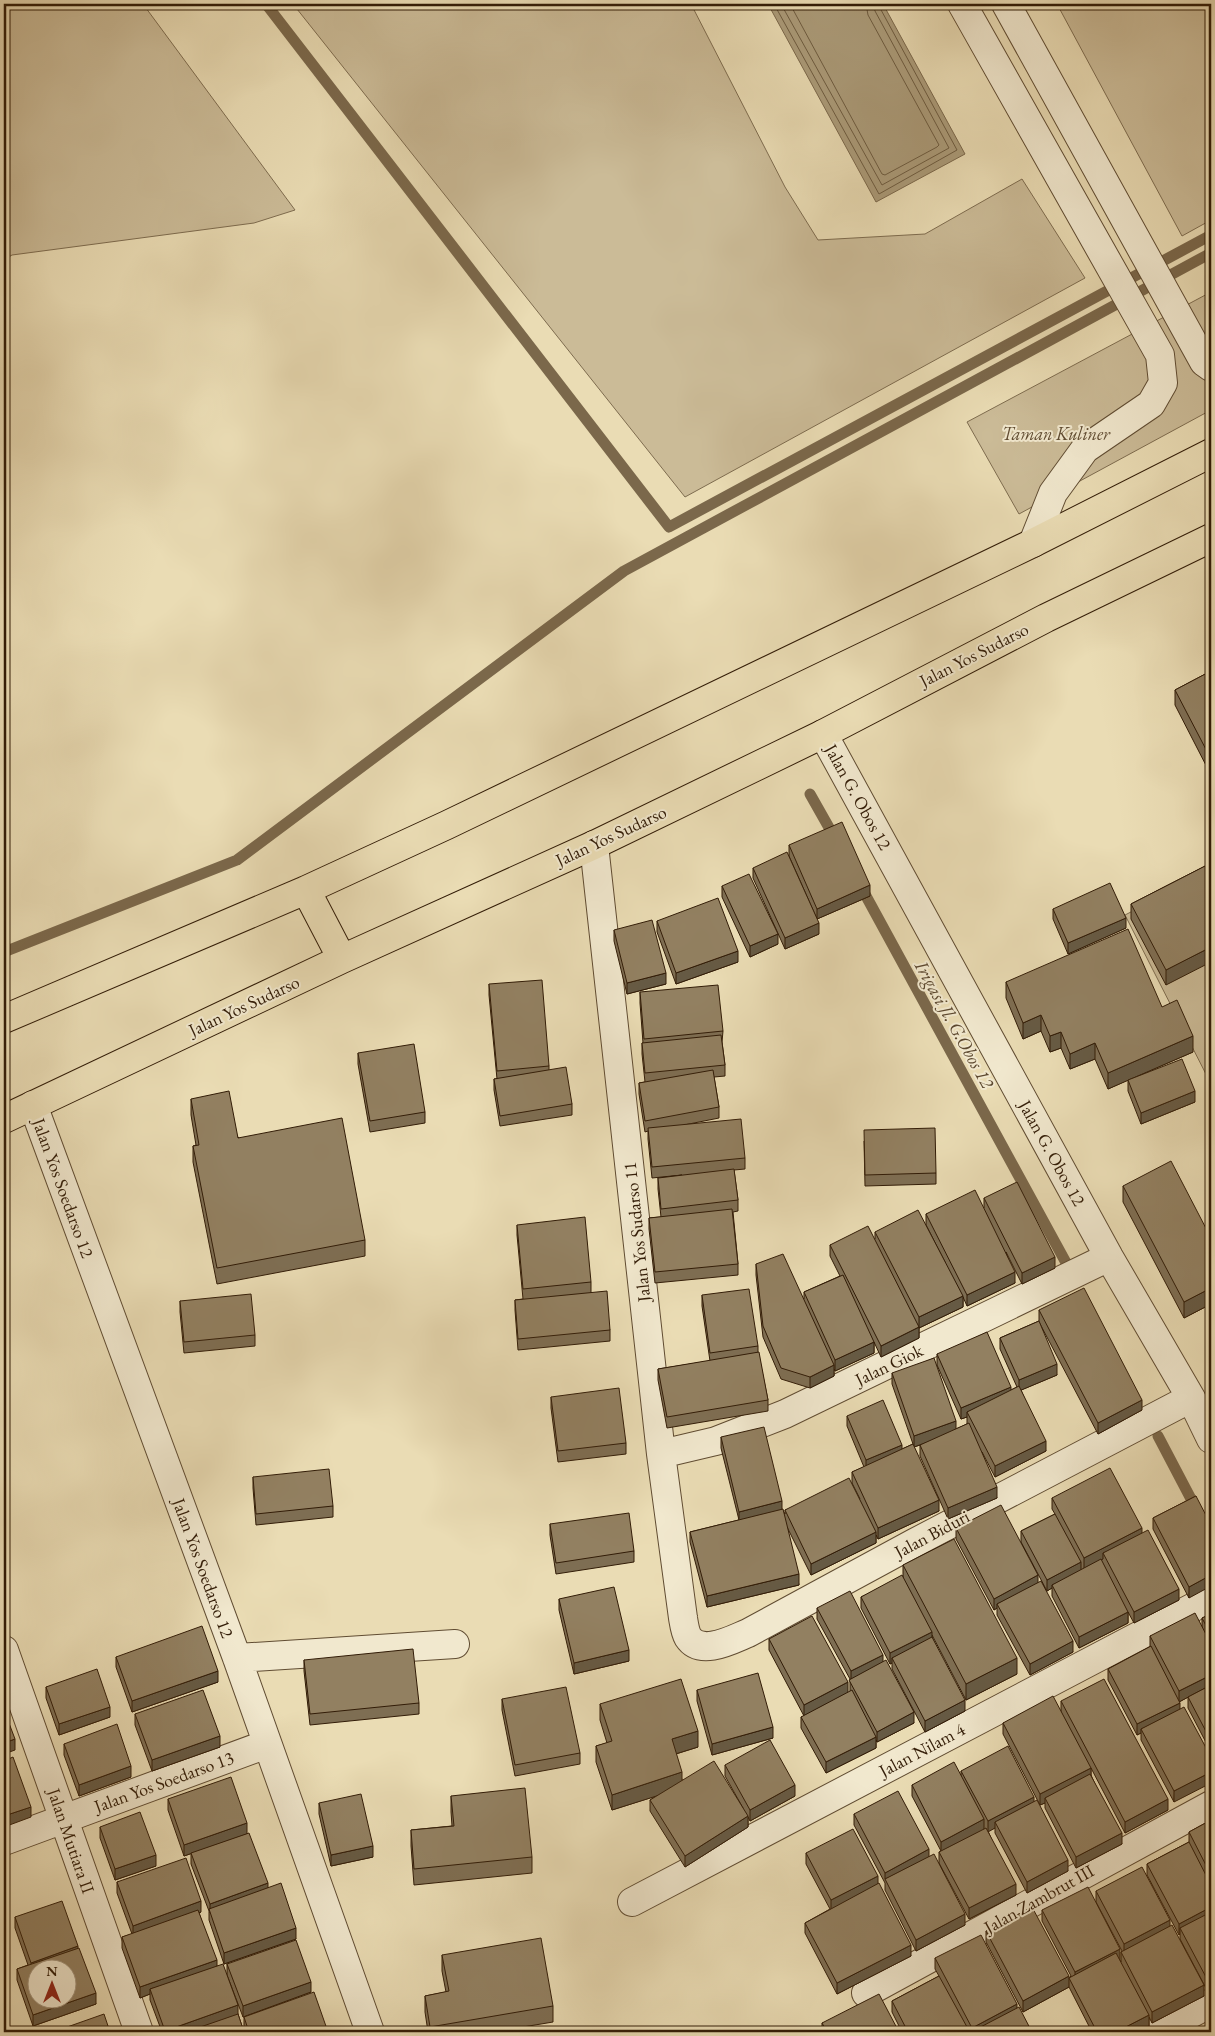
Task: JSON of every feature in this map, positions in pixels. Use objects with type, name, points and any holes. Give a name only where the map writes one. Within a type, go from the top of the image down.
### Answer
[{"type":"main road","points":[[4,1019],[306,890],[447,825],[1033,543],[1211,453]]},
{"type":"main road","name":"Jalan Yos Sudarso","points":[[4,1118],[342,959],[594,845],[823,734],[1038,622],[1211,538]]},
{"type":"main road","points":[[306,890],[342,959]]},
{"type":"street","points":[[962,4],[1160,355],[1163,383],[1151,404],[1085,449],[1053,493],[1033,543]]},
{"type":"street","points":[[1006,4],[1204,362],[1211,366]]},
{"type":"street","name":"Jalan G. Obos 12","points":[[823,734],[1109,1257],[1192,1398],[1211,1439]]},
{"type":"street","name":"Jalan Yos Sudarso 11","points":[[594,845],[661,1454],[683,1618]]},
{"type":"street","name":"Jalan Yos Soedarso 12","points":[[33,1105],[268,1744],[370,2032]]},
{"type":"street","name":"Jalan Giok","points":[[661,1454],[716,1441],[785,1414],[1109,1257]]},
{"type":"street","name":"Jalan Biduri","points":[[683,1618],[690,1640],[702,1645],[719,1644],[748,1633],[914,1543],[1192,1398]]},
{"type":"street","name":"Jalan Nilam 4","points":[[632,1902],[1211,1598]]},
{"type":"street","points":[[236,1658],[455,1644]]},
{"type":"street","name":"Jalan Mutiara II","points":[[4,1650],[139,2032]]},
{"type":"street","name":"Jalan Yos Soedarso 13","points":[[4,1841],[268,1744]]},
{"type":"street","name":"Jalan Zambrut III","points":[[866,1993],[1211,1805]]},
{"type":"street","points":[[1156,2032],[1211,2003]]},
{"type":"green space","points":[[4,4],[143,4],[295,210],[254,223],[12,255],[4,260]]},
{"type":"green space","points":[[293,4],[691,4],[785,187],[818,240],[925,234],[1022,179],[1085,278],[685,497]]},
{"type":"green space","points":[[1057,4],[1211,4],[1211,220],[1182,236]]},
{"type":"green space","name":"Taman Kuliner","points":[[1211,292],[1211,410],[1019,514],[967,422]]},
{"type":"green space","points":[[1211,871],[1211,1084],[1125,915]]},
{"type":"water","points":[[768,4],[883,4],[965,154],[876,202]]},
{"type":"building","points":[[1211,671],[1211,759],[1175,690]]},
{"type":"building","points":[[842,822],[870,885],[817,909],[789,845]]},
{"type":"building","points":[[787,852],[819,923],[785,938],[753,868]]},
{"type":"building","points":[[1211,863],[1211,947],[1166,970],[1131,904]]},
{"type":"building","points":[[749,874],[778,934],[750,946],[722,886]]},
{"type":"building","points":[[1110,883],[1126,918],[1068,943],[1053,909]]},
{"type":"building","points":[[718,898],[738,951],[676,973],[657,921]]},
{"type":"building","points":[[652,920],[666,973],[627,983],[614,930]]},
{"type":"building","points":[[1128,929],[1162,1007],[1177,1000],[1193,1036],[1108,1073],[1095,1043],[1070,1054],[1061,1032],[1050,1036],[1041,1015],[1023,1023],[1006,982]]},
{"type":"building","points":[[542,980],[549,1066],[497,1071],[489,984]]},
{"type":"building","points":[[718,985],[723,1031],[644,1039],[640,992]]},
{"type":"building","points":[[721,1035],[725,1065],[645,1073],[642,1043]]},
{"type":"building","points":[[414,1044],[425,1112],[370,1121],[358,1053]]},
{"type":"building","points":[[1182,1059],[1195,1091],[1141,1113],[1128,1080]]},
{"type":"building","points":[[566,1067],[572,1104],[500,1116],[494,1079]]},
{"type":"building","points":[[713,1070],[719,1107],[645,1121],[639,1083]]},
{"type":"building","points":[[229,1091],[238,1138],[342,1118],[365,1240],[217,1268],[193,1146],[199,1145],[191,1099]]},
{"type":"building","points":[[741,1119],[745,1158],[652,1167],[648,1128]]},
{"type":"building","points":[[935,1128],[936,1173],[865,1175],[864,1130]]},
{"type":"building","points":[[1171,1161],[1211,1238],[1211,1288],[1184,1302],[1123,1186]]},
{"type":"building","points":[[734,1169],[738,1200],[661,1209],[658,1178]]},
{"type":"building","points":[[1017,1182],[1055,1257],[1022,1273],[984,1198]]},
{"type":"building","points":[[975,1190],[1015,1272],[967,1295],[926,1214]]},
{"type":"building","points":[[732,1209],[738,1264],[655,1272],[649,1218]]},
{"type":"building","points":[[918,1210],[963,1296],[919,1317],[875,1232]]},
{"type":"building","points":[[585,1217],[591,1282],[523,1289],[517,1225]]},
{"type":"building","points":[[868,1226],[919,1327],[881,1346],[830,1245]]},
{"type":"building","points":[[783,1254],[834,1365],[810,1377],[781,1368],[763,1326],[756,1264]]},
{"type":"building","points":[[843,1275],[874,1342],[835,1360],[804,1292]]},
{"type":"building","points":[[1084,1288],[1142,1400],[1098,1423],[1039,1310]]},
{"type":"building","points":[[749,1289],[758,1346],[710,1353],[702,1295]]},
{"type":"building","points":[[607,1291],[610,1330],[518,1339],[515,1300]]},
{"type":"building","points":[[251,1294],[255,1335],[184,1342],[180,1301]]},
{"type":"building","points":[[1039,1321],[1057,1364],[1019,1380],[1000,1338]]},
{"type":"building","points":[[987,1332],[1011,1387],[961,1408],[937,1354]]},
{"type":"building","points":[[759,1352],[768,1400],[667,1417],[658,1369]]},
{"type":"building","points":[[934,1358],[956,1421],[914,1436],[892,1373]]},
{"type":"building","points":[[1019,1386],[1046,1441],[995,1466],[967,1412]]},
{"type":"building","points":[[619,1388],[626,1443],[558,1451],[551,1397]]},
{"type":"building","points":[[883,1400],[902,1445],[866,1460],[847,1416]]},
{"type":"building","points":[[969,1423],[997,1487],[948,1508],[920,1445]]},
{"type":"building","points":[[764,1427],[782,1501],[739,1512],[721,1437]]},
{"type":"building","points":[[913,1444],[939,1500],[878,1528],[852,1472]]},
{"type":"building","points":[[1110,1468],[1142,1528],[1084,1558],[1052,1498]]},
{"type":"building","points":[[329,1469],[333,1506],[256,1514],[253,1477]]},
{"type":"building","points":[[849,1478],[876,1532],[811,1564],[785,1510]]},
{"type":"building","points":[[1196,1496],[1211,1525],[1211,1575],[1189,1587],[1153,1518]]},
{"type":"building","points":[[1001,1505],[1038,1575],[994,1599],[956,1528]]},
{"type":"building","points":[[783,1509],[799,1574],[707,1596],[690,1532]]},
{"type":"building","points":[[629,1513],[634,1551],[556,1563],[550,1524]]},
{"type":"building","points":[[1055,1514],[1081,1562],[1047,1580],[1021,1531]]},
{"type":"building","points":[[1148,1530],[1179,1589],[1134,1612],[1103,1553]]},
{"type":"building","points":[[954,1539],[1017,1658],[966,1684],[903,1565]]},
{"type":"building","points":[[1101,1559],[1128,1612],[1079,1637],[1052,1585]]},
{"type":"building","points":[[902,1575],[932,1632],[890,1653],[861,1597]]},
{"type":"building","points":[[1041,1581],[1073,1641],[1030,1664],[997,1604]]},
{"type":"building","points":[[614,1587],[629,1650],[574,1663],[559,1599]]},
{"type":"building","points":[[850,1591],[883,1655],[851,1671],[817,1608]]},
{"type":"building","points":[[1195,1613],[1211,1644],[1211,1675],[1179,1691],[1150,1636]]},
{"type":"building","points":[[1211,1614],[1211,1635],[1202,1618]]},
{"type":"building","points":[[812,1616],[848,1682],[804,1705],[769,1639]]},
{"type":"building","points":[[202,1626],[218,1671],[132,1701],[116,1657]]},
{"type":"building","points":[[932,1637],[965,1700],[925,1721],[892,1658]]},
{"type":"building","points":[[1151,1646],[1180,1703],[1137,1724],[1108,1669]]},
{"type":"building","points":[[413,1649],[419,1703],[310,1714],[304,1660]]},
{"type":"building","points":[[886,1660],[914,1712],[877,1732],[849,1680]]},
{"type":"building","points":[[97,1669],[110,1707],[59,1724],[46,1687]]},
{"type":"building","points":[[758,1673],[773,1727],[712,1744],[697,1690]]},
{"type":"building","points":[[681,1679],[698,1731],[672,1739],[682,1772],[612,1795],[596,1746],[612,1741],[600,1704]]},
{"type":"building","points":[[1104,1679],[1168,1799],[1125,1822],[1061,1701]]},
{"type":"building","points":[[1211,1685],[1211,1741],[1188,1697]]},
{"type":"building","points":[[566,1687],[580,1753],[515,1765],[502,1699]]},
{"type":"building","points":[[203,1690],[220,1736],[152,1760],[135,1714]]},
{"type":"building","points":[[852,1690],[876,1737],[826,1762],[801,1717]]},
{"type":"building","points":[[1053,1696],[1091,1768],[1040,1794],[1003,1723]]},
{"type":"building","points":[[1184,1707],[1211,1757],[1211,1772],[1174,1791],[1141,1729]]},
{"type":"building","points":[[4,1710],[15,1739],[4,1743]]},
{"type":"building","points":[[117,1724],[131,1766],[79,1785],[64,1744]]},
{"type":"building","points":[[770,1740],[795,1785],[750,1810],[725,1765]]},
{"type":"building","points":[[1008,1746],[1034,1797],[988,1821],[961,1771]]},
{"type":"building","points":[[13,1757],[31,1807],[4,1816],[4,1761]]},
{"type":"building","points":[[714,1761],[748,1816],[685,1856],[650,1800]]},
{"type":"building","points":[[954,1762],[984,1819],[941,1842],[912,1785]]},
{"type":"building","points":[[1090,1774],[1122,1833],[1076,1857],[1045,1798]]},
{"type":"building","points":[[231,1777],[247,1823],[184,1845],[168,1799]]},
{"type":"building","points":[[525,1788],[532,1857],[414,1869],[411,1830],[454,1826],[451,1796]]},
{"type":"building","points":[[898,1791],[929,1849],[885,1873],[854,1814]]},
{"type":"building","points":[[361,1794],[373,1846],[331,1855],[319,1803]]},
{"type":"building","points":[[1037,1800],[1068,1860],[1027,1882],[995,1822]]},
{"type":"building","points":[[140,1812],[156,1855],[115,1869],[100,1827]]},
{"type":"building","points":[[1211,1820],[1211,1875],[1189,1832]]},
{"type":"building","points":[[986,1828],[1016,1884],[969,1908],[939,1852]]},
{"type":"building","points":[[853,1829],[878,1876],[831,1900],[806,1853]]},
{"type":"building","points":[[249,1833],[268,1883],[210,1904],[191,1853]]},
{"type":"building","points":[[1189,1842],[1211,1885],[1211,1907],[1179,1924],[1147,1864]]},
{"type":"building","points":[[934,1854],[965,1914],[916,1940],[885,1879]]},
{"type":"building","points":[[186,1858],[201,1901],[133,1926],[117,1882]]},
{"type":"building","points":[[1142,1867],[1170,1920],[1124,1944],[1096,1891]]},
{"type":"building","points":[[281,1883],[296,1928],[224,1953],[209,1909]]},
{"type":"building","points":[[879,1883],[911,1945],[837,1983],[805,1923]]},
{"type":"building","points":[[1088,1887],[1120,1949],[1075,1972],[1042,1910]]},
{"type":"building","points":[[62,1901],[78,1946],[45,1958],[29,1958],[15,1917]]},
{"type":"building","points":[[1032,1907],[1069,1976],[1023,2001],[986,1931]]},
{"type":"building","points":[[198,1910],[217,1960],[140,1987],[122,1937]]},
{"type":"building","points":[[1211,1912],[1211,1977],[1207,1979],[1180,1928]]},
{"type":"building","points":[[1172,1925],[1204,1985],[1152,2012],[1121,1952]]},
{"type":"building","points":[[981,1935],[1017,2004],[972,2028],[935,1958]]},
{"type":"building","points":[[541,1938],[553,2006],[430,2027],[425,1996],[449,1991],[442,1955]]},
{"type":"building","points":[[296,1940],[311,1982],[243,2006],[227,1964]]},
{"type":"building","points":[[79,1948],[96,1993],[78,1999],[78,1958],[49,1958]]},
{"type":"building","points":[[1116,1953],[1149,2015],[1116,2032],[1097,2032],[1069,1978]]},
{"type":"building","points":[[223,1964],[238,2005],[165,2031],[150,1989]]},
{"type":"building","points":[[28,1965],[28,2001],[17,1969]]},
{"type":"building","points":[[939,1976],[967,2027],[957,2032],[908,2032],[892,2001]]},
{"type":"building","points":[[314,1992],[328,2032],[249,2032],[244,2017]]},
{"type":"building","points":[[879,1994],[899,2032],[827,2032],[822,2023]]},
{"type":"building","points":[[1019,2007],[1032,2032],[971,2032]]},
{"type":"building","points":[[31,2008],[53,2008],[33,2015]]},
{"type":"building","points":[[104,2014],[110,2032],[53,2032]]},
{"type":"building","points":[[238,2014],[244,2032],[186,2032]]},
{"type":"building","points":[[1211,2025],[1211,2032],[1197,2032]]},
{"type":"waterway","points":[[266,4],[669,527],[1211,235]]},
{"type":"waterway","points":[[4,952],[237,860],[624,571],[1211,253]]},
{"type":"waterway","name":"Irigasi Jl. G.Obos 12","points":[[810,794],[836,840]]},
{"type":"waterway","name":"Irigasi Jl. G.Obos 12","points":[[860,885],[1070,1270]]},
{"type":"waterway","name":"Irigasi Jl. G.Obos 12","points":[[1158,1436],[1211,1537]]}]
